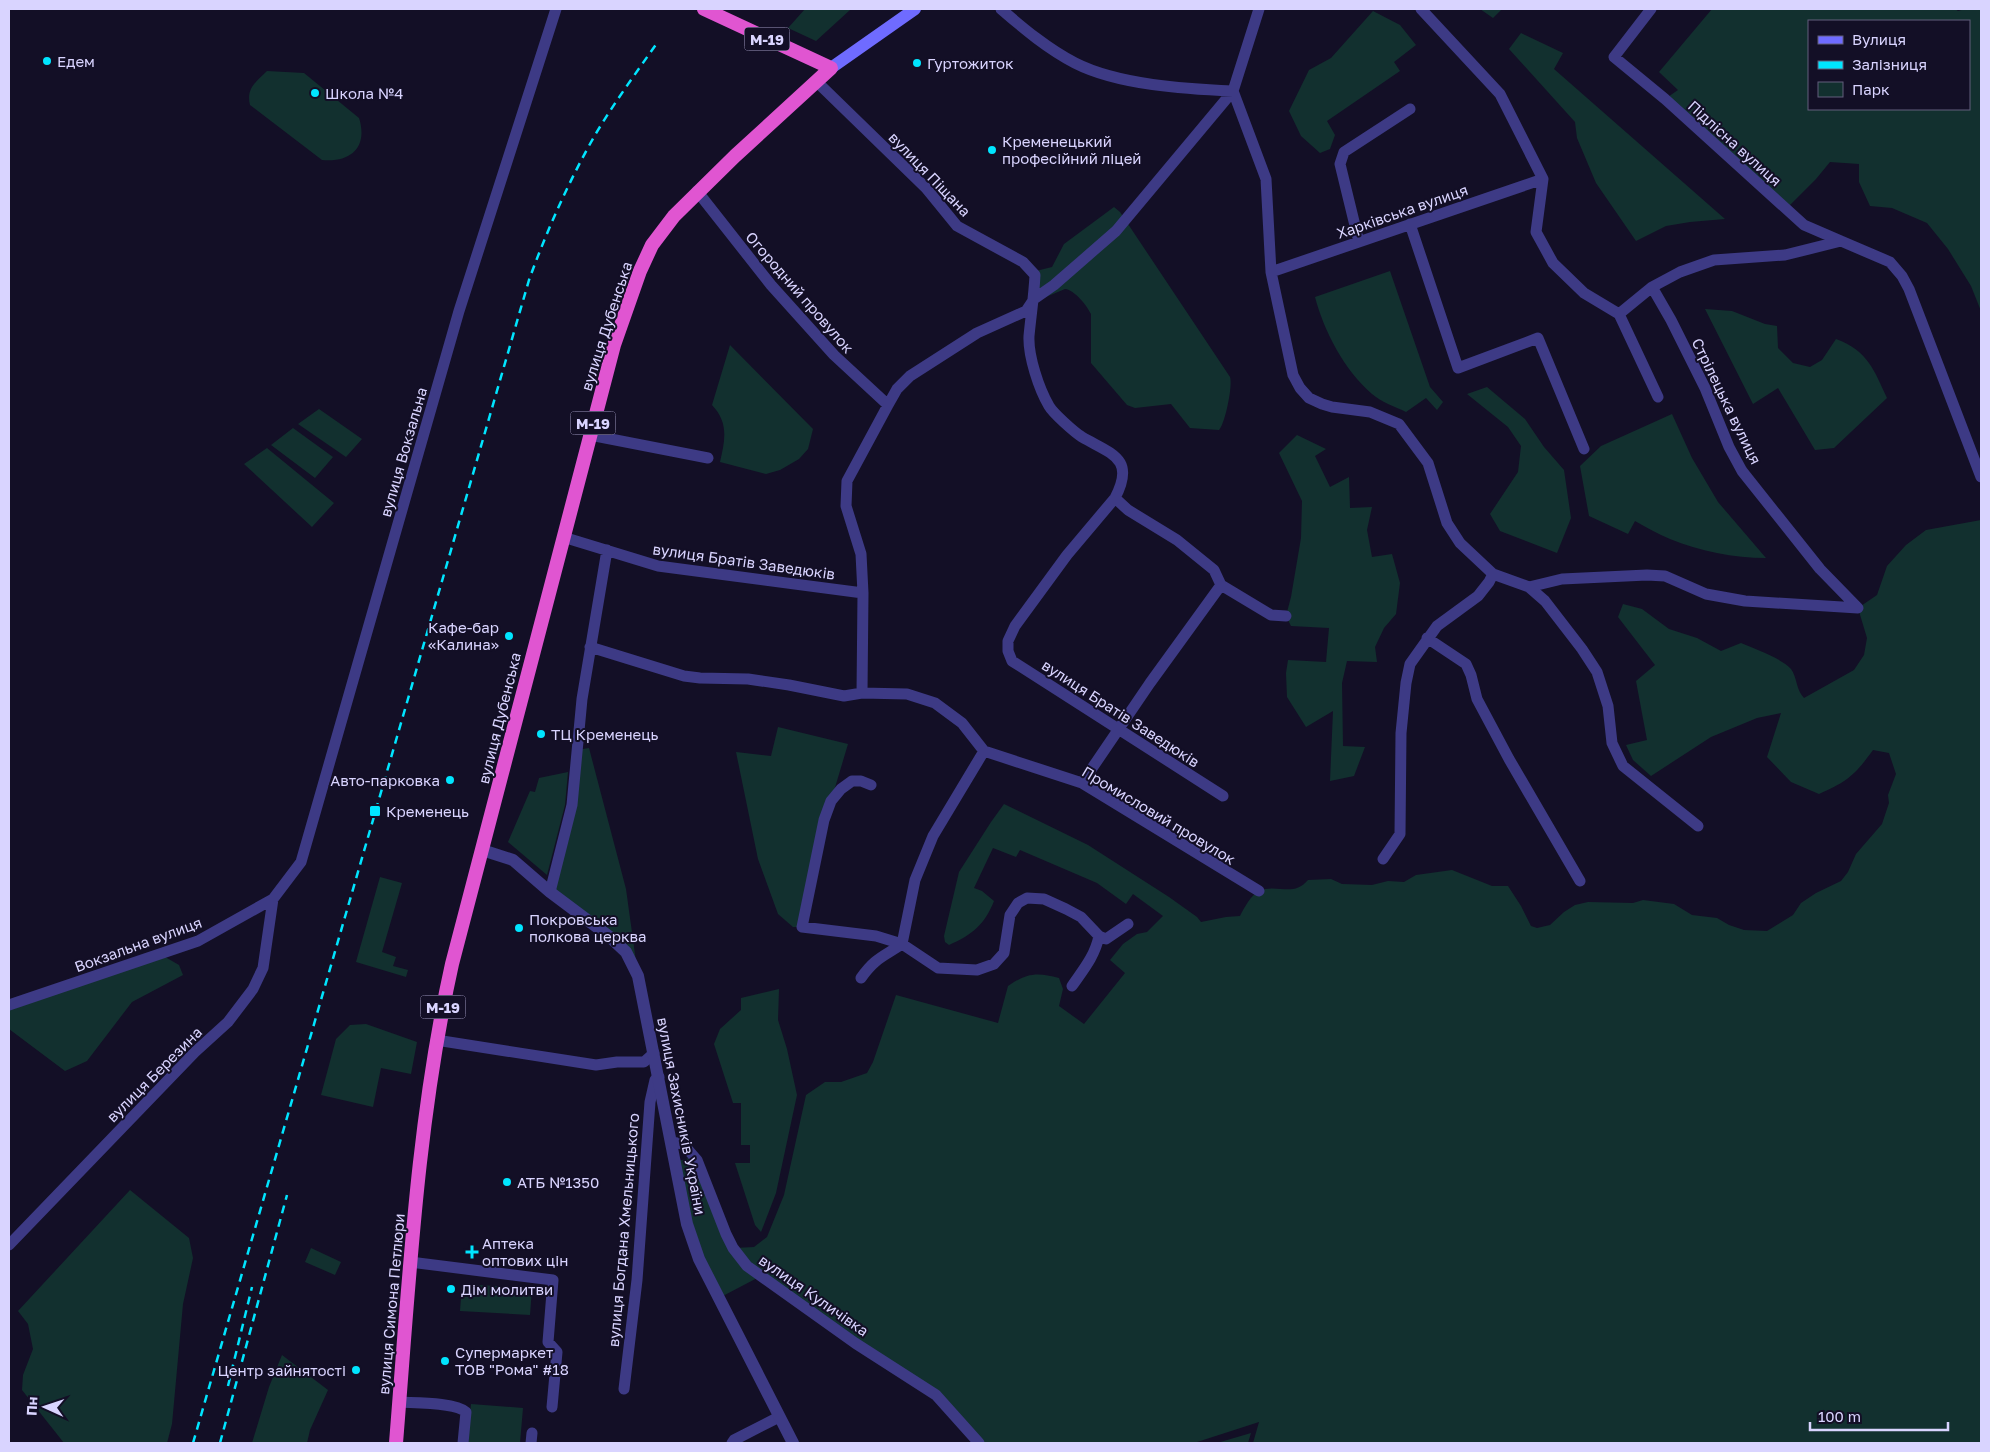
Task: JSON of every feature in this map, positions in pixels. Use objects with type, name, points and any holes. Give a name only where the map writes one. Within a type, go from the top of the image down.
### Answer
[{"type":"highway","name":"М-19","points":[[704,9],[832,68]]},
{"type":"highway","name":"вулиця Дубенська","points":[[482,850],[614,345],[640,271],[652,245],[674,216],[697,191],[832,68]]},
{"type":"highway","name":"М-19","points":[[436,1040],[452,964],[482,850]]},
{"type":"highway","name":"вулиця Симона Петлюри","points":[[396,1443],[404,1402],[410,1262],[419,1168],[436,1040]]},
{"type":"main road","name":"вулиця Дубенська","points":[[832,68],[915,9]]},
{"type":"street","name":"вулиця Вокзальна","points":[[273,899],[300,862],[459,311],[556,9]]},
{"type":"street","points":[[1001,9],[1049,48],[1076,64],[1103,74],[1204,90],[1233,91]]},
{"type":"street","points":[[862,693],[863,593],[861,554],[846,506],[847,480],[897,389],[910,376],[977,333],[1026,311],[1034,299],[1054,285],[1116,231],[1233,91],[1259,9]]},
{"type":"street","points":[[1421,9],[1500,94],[1543,179],[1536,232],[1553,263],[1584,293],[1619,314],[1658,397]]},
{"type":"street","name":"Підлісна вулиця","points":[[1651,9],[1614,57],[1665,99],[1804,225],[1890,262],[1902,276],[1909,289],[1981,477]]},
{"type":"street","name":"вулиця Піщана","points":[[816,81],[926,188],[957,226],[1023,262],[1035,275],[1029,338],[1035,374],[1049,407],[1081,436],[1104,447],[1122,464],[1124,476],[1115,498],[1067,555],[1015,626],[1008,641],[1008,651]]},
{"type":"street","points":[[1233,91],[1266,179],[1271,272],[1293,375],[1300,388],[1309,398],[1322,404],[1370,412],[1399,424],[1428,462],[1447,523],[1460,543],[1493,574],[1529,587],[1545,601],[1582,649],[1597,672],[1608,706],[1612,743],[1623,766],[1698,826]]},
{"type":"street","points":[[1359,242],[1340,164],[1344,152],[1410,109]]},
{"type":"street","name":"Харківська вулиця","points":[[1271,272],[1543,179]]},
{"type":"street","name":"Огородний провулок","points":[[697,191],[765,278],[802,320],[834,355],[888,405]]},
{"type":"street","points":[[1410,224],[1458,368],[1538,338],[1584,449]]},
{"type":"street","points":[[1619,314],[1652,287],[1680,272],[1714,260],[1785,255],[1841,241]]},
{"type":"street","name":"Стрілецька вулиця","points":[[1529,587],[1562,579],[1665,576],[1706,594],[1744,601],[1858,608],[1820,569],[1742,471],[1729,447],[1705,388],[1652,287]]},
{"type":"street","points":[[590,435],[708,458]]},
{"type":"street","points":[[1115,498],[1128,510],[1177,540],[1214,570],[1221,585],[1271,615],[1286,616]]},
{"type":"street","name":"вулиця Братів Заведюків","points":[[563,536],[658,566],[863,593]]},
{"type":"street","points":[[550,892],[572,805],[582,699],[607,550]]},
{"type":"street","points":[[1383,859],[1400,834],[1401,733],[1406,683],[1410,664],[1437,626],[1478,596],[1493,574]]},
{"type":"street","points":[[1082,783],[1150,683],[1221,585]]},
{"type":"street","points":[[1427,638],[1466,664],[1477,699],[1509,759],[1580,881]]},
{"type":"street","points":[[590,647],[684,676],[748,679],[844,696],[862,693],[907,694],[936,703],[962,723],[984,751],[933,836],[916,880],[902,944],[880,956],[868,967],[861,978]]},
{"type":"street","name":"вулиця Братів Заведюків","points":[[1008,651],[1012,661],[1223,796]]},
{"type":"street","name":"Промисловий провулок","points":[[984,751],[1082,783],[1259,891]]},
{"type":"street","points":[[871,785],[861,781],[852,781],[841,788],[830,801],[824,820],[802,927],[876,936],[902,944],[938,968],[977,970],[994,964],[1004,953],[1010,915],[1018,904],[1027,898],[1044,899],[1066,909],[1081,917],[1099,936],[1106,939],[1128,924]]},
{"type":"street","name":"вулиця Захисників України","points":[[482,850],[514,860],[550,892],[610,937],[626,952],[638,976],[687,1224],[699,1260],[792,1443]]},
{"type":"street","name":"Вокзальна вулиця","points":[[9,1005],[198,941],[273,899]]},
{"type":"street","name":"вулиця Березина","points":[[9,1244],[195,1052],[228,1022],[248,996],[263,968],[273,899]]},
{"type":"street","points":[[1072,986],[1097,948],[1099,936]]},
{"type":"street","points":[[436,1040],[596,1065],[617,1062],[644,1062],[654,1053]]},
{"type":"street","name":"вулиця Богдана Хмельницького","points":[[624,1389],[636,1280],[650,1102],[655,1080],[659,1077]]},
{"type":"street","name":"вулиця Куличівка","points":[[671,1142],[683,1144],[697,1160],[726,1234],[733,1248],[747,1266],[855,1343],[936,1395],[979,1443]]},
{"type":"street","points":[[410,1262],[553,1280],[548,1342],[557,1352],[552,1407]]},
{"type":"street","name":"вулиця Симона Петлюри","points":[[404,1402],[444,1405],[463,1409],[466,1412],[463,1443]]},
{"type":"street","points":[[732,1443],[734,1440],[779,1417]]},
{"type":"green space","points":[[805,9],[850,10],[816,41],[788,28]]},
{"type":"green space","points":[[1480,9],[1502,9],[1493,18]]},
{"type":"green space","points":[[1712,9],[1955,9],[1958,11],[1981,9],[1981,311],[1971,286],[1948,249],[1927,223],[1892,208],[1870,206],[1859,182],[1859,164],[1830,162],[1788,207],[1665,99],[1678,90],[1659,72]]},
{"type":"green space","points":[[1373,11],[1400,25],[1416,45],[1394,62],[1400,71],[1327,121],[1335,135],[1330,149],[1320,153],[1301,136],[1289,111],[1309,70],[1331,58]]},
{"type":"green space","points":[[1521,33],[1563,53],[1554,69],[1725,219],[1666,226],[1636,241],[1596,183],[1577,138],[1575,122],[1509,49]]},
{"type":"green space","points":[[267,71],[304,73],[359,118],[361,137],[355,151],[342,159],[322,160],[250,105],[249,94],[251,90]]},
{"type":"green space","points":[[1114,207],[1120,212],[1230,377],[1228,404],[1219,430],[1190,428],[1171,404],[1135,408],[1127,405],[1091,363],[1091,314],[1080,299],[1073,292],[1065,289],[1034,302],[1036,271],[1052,267],[1064,244]]},
{"type":"green space","points":[[1390,271],[1430,387],[1443,402],[1437,410],[1426,398],[1406,412],[1372,394],[1344,362],[1336,349],[1319,310],[1315,297]]},
{"type":"green space","points":[[1705,309],[1732,311],[1765,324],[1777,326],[1778,348],[1793,363],[1810,367],[1822,360],[1836,339],[1847,344],[1856,349],[1869,362],[1887,398],[1834,448],[1815,450],[1778,388],[1753,404]]},
{"type":"green space","points":[[730,345],[813,429],[808,449],[799,459],[780,470],[766,474],[720,462],[724,432],[721,418],[712,405]]},
{"type":"green space","points":[[1487,387],[1525,419],[1544,447],[1564,470],[1571,518],[1557,553],[1500,531],[1490,514],[1518,472],[1521,446],[1508,427],[1467,394]]},
{"type":"green space","points":[[319,409],[362,439],[346,457],[298,424]]},
{"type":"green space","points":[[1672,414],[1692,458],[1718,502],[1766,558],[1729,555],[1693,547],[1666,537],[1635,521],[1628,534],[1589,516],[1580,466],[1601,446]]},
{"type":"green space","points":[[293,428],[333,457],[315,478],[271,445]]},
{"type":"green space","points":[[1297,435],[1326,449],[1315,456],[1330,487],[1349,477],[1350,508],[1372,507],[1367,530],[1372,557],[1392,554],[1400,583],[1396,614],[1384,628],[1375,647],[1377,662],[1347,661],[1342,683],[1343,746],[1365,747],[1354,776],[1330,781],[1333,711],[1306,727],[1287,697],[1286,673],[1288,660],[1326,662],[1329,628],[1291,626],[1286,616],[1301,538],[1302,501],[1279,453]]},
{"type":"green space","points":[[267,448],[334,503],[312,527],[244,464]]},
{"type":"green space","points":[[1981,520],[1981,1443],[1253,1443],[1259,1422],[1194,1443],[979,1443],[936,1395],[761,1276],[719,1298],[699,1259],[675,1162],[689,1158],[697,1160],[735,1248],[754,1247],[767,1237],[784,1195],[806,1095],[825,1082],[841,1082],[867,1073],[873,1062],[896,995],[998,1023],[1008,986],[1021,978],[1038,974],[1059,978],[1063,989],[1059,1006],[1084,1024],[1125,973],[1110,960],[1123,944],[1137,934],[1147,932],[1163,916],[1133,894],[1126,904],[1097,883],[1020,850],[1016,857],[993,848],[974,888],[982,891],[994,901],[977,928],[949,945],[945,942],[944,936],[959,872],[1004,804],[1088,845],[1169,897],[1201,922],[1240,916],[1251,899],[1259,891],[1272,888],[1297,888],[1308,880],[1331,879],[1342,884],[1372,885],[1388,881],[1404,882],[1416,875],[1452,870],[1492,886],[1508,886],[1531,926],[1537,928],[1550,925],[1575,905],[1588,902],[1633,903],[1643,900],[1674,904],[1692,915],[1717,918],[1729,925],[1744,930],[1767,931],[1793,915],[1801,903],[1816,893],[1841,881],[1848,872],[1856,854],[1882,824],[1889,803],[1888,795],[1896,774],[1889,753],[1873,750],[1850,777],[1819,794],[1791,782],[1767,757],[1781,713],[1757,718],[1711,737],[1651,776],[1633,760],[1626,745],[1647,740],[1636,681],[1655,665],[1618,617],[1623,604],[1642,609],[1669,629],[1697,638],[1721,651],[1741,643],[1775,658],[1791,669],[1799,691],[1804,698],[1854,670],[1864,655],[1867,638],[1858,608],[1877,595],[1887,566],[1906,545],[1926,530]]},
{"type":"green space","points":[[778,727],[848,744],[831,801],[802,927],[793,927],[778,914],[758,859],[736,752],[771,756]]},
{"type":"green space","points":[[589,748],[626,889],[638,976],[626,952],[550,892],[577,750]]},
{"type":"green space","points":[[568,772],[565,805],[547,875],[508,842],[530,791],[535,792],[539,778]]},
{"type":"green space","points":[[380,877],[402,883],[382,952],[396,957],[393,966],[408,970],[406,977],[356,962]]},
{"type":"green space","points":[[160,954],[179,965],[183,975],[132,1002],[87,1061],[65,1071],[9,1029],[9,1005]]},
{"type":"green space","points":[[779,989],[778,1020],[787,1049],[797,1095],[776,1193],[761,1232],[755,1225],[735,1163],[750,1163],[750,1145],[741,1145],[741,1103],[733,1103],[714,1044],[720,1029],[741,1010],[741,998]]},
{"type":"green space","points":[[366,1024],[417,1042],[411,1074],[381,1068],[373,1107],[321,1095],[336,1039],[350,1025]]},
{"type":"green space","points":[[130,1190],[189,1238],[193,1258],[183,1304],[172,1424],[167,1443],[64,1443],[22,1390],[23,1375],[33,1349],[28,1324],[18,1311]]},
{"type":"green space","points":[[311,1248],[341,1262],[335,1275],[305,1262]]},
{"type":"green space","points":[[462,1284],[532,1288],[530,1315],[460,1311]]},
{"type":"green space","points":[[282,1355],[328,1390],[310,1430],[307,1443],[252,1443],[269,1387]]},
{"type":"green space","points":[[471,1404],[523,1408],[520,1443],[467,1443]]},
{"type":"green space","points":[[1251,1433],[1248,1443],[1217,1443]]},
{"type":"railway","points":[[193,1443],[529,280],[559,206],[585,152],[625,88],[657,43]]},
{"type":"railway","points":[[220,1443],[287,1195]]},
{"type":"railway","points":[[228,1386],[252,1287]]},
{"type":"place","name":"Едем","points":[[47,61]]},
{"type":"place","name":"Гуртожиток","points":[[917,63]]},
{"type":"place","name":"Школа №4","points":[[315,93]]},
{"type":"place","name":"Кременецький професійний ліцей","points":[[992,150]]},
{"type":"place","name":"Кафе-бар «Калина»","points":[[509,636]]},
{"type":"place","name":"ТЦ Кременець","points":[[541,734]]},
{"type":"place","name":"Авто-парковка","points":[[450,780]]},
{"type":"place","name":"Кременець","points":[[375,811]]},
{"type":"place","name":"Покровська полкова церква","points":[[519,928]]},
{"type":"place","name":"АТБ №1350","points":[[507,1182]]},
{"type":"place","name":"Аптека оптових цін","points":[[472,1252]]},
{"type":"place","name":"Дім молитви","points":[[451,1289]]},
{"type":"place","name":"Супермаркет ТОВ \"Рома\" #18","points":[[445,1361]]},
{"type":"place","name":"Центр зайнятості","points":[[356,1370]]}]
